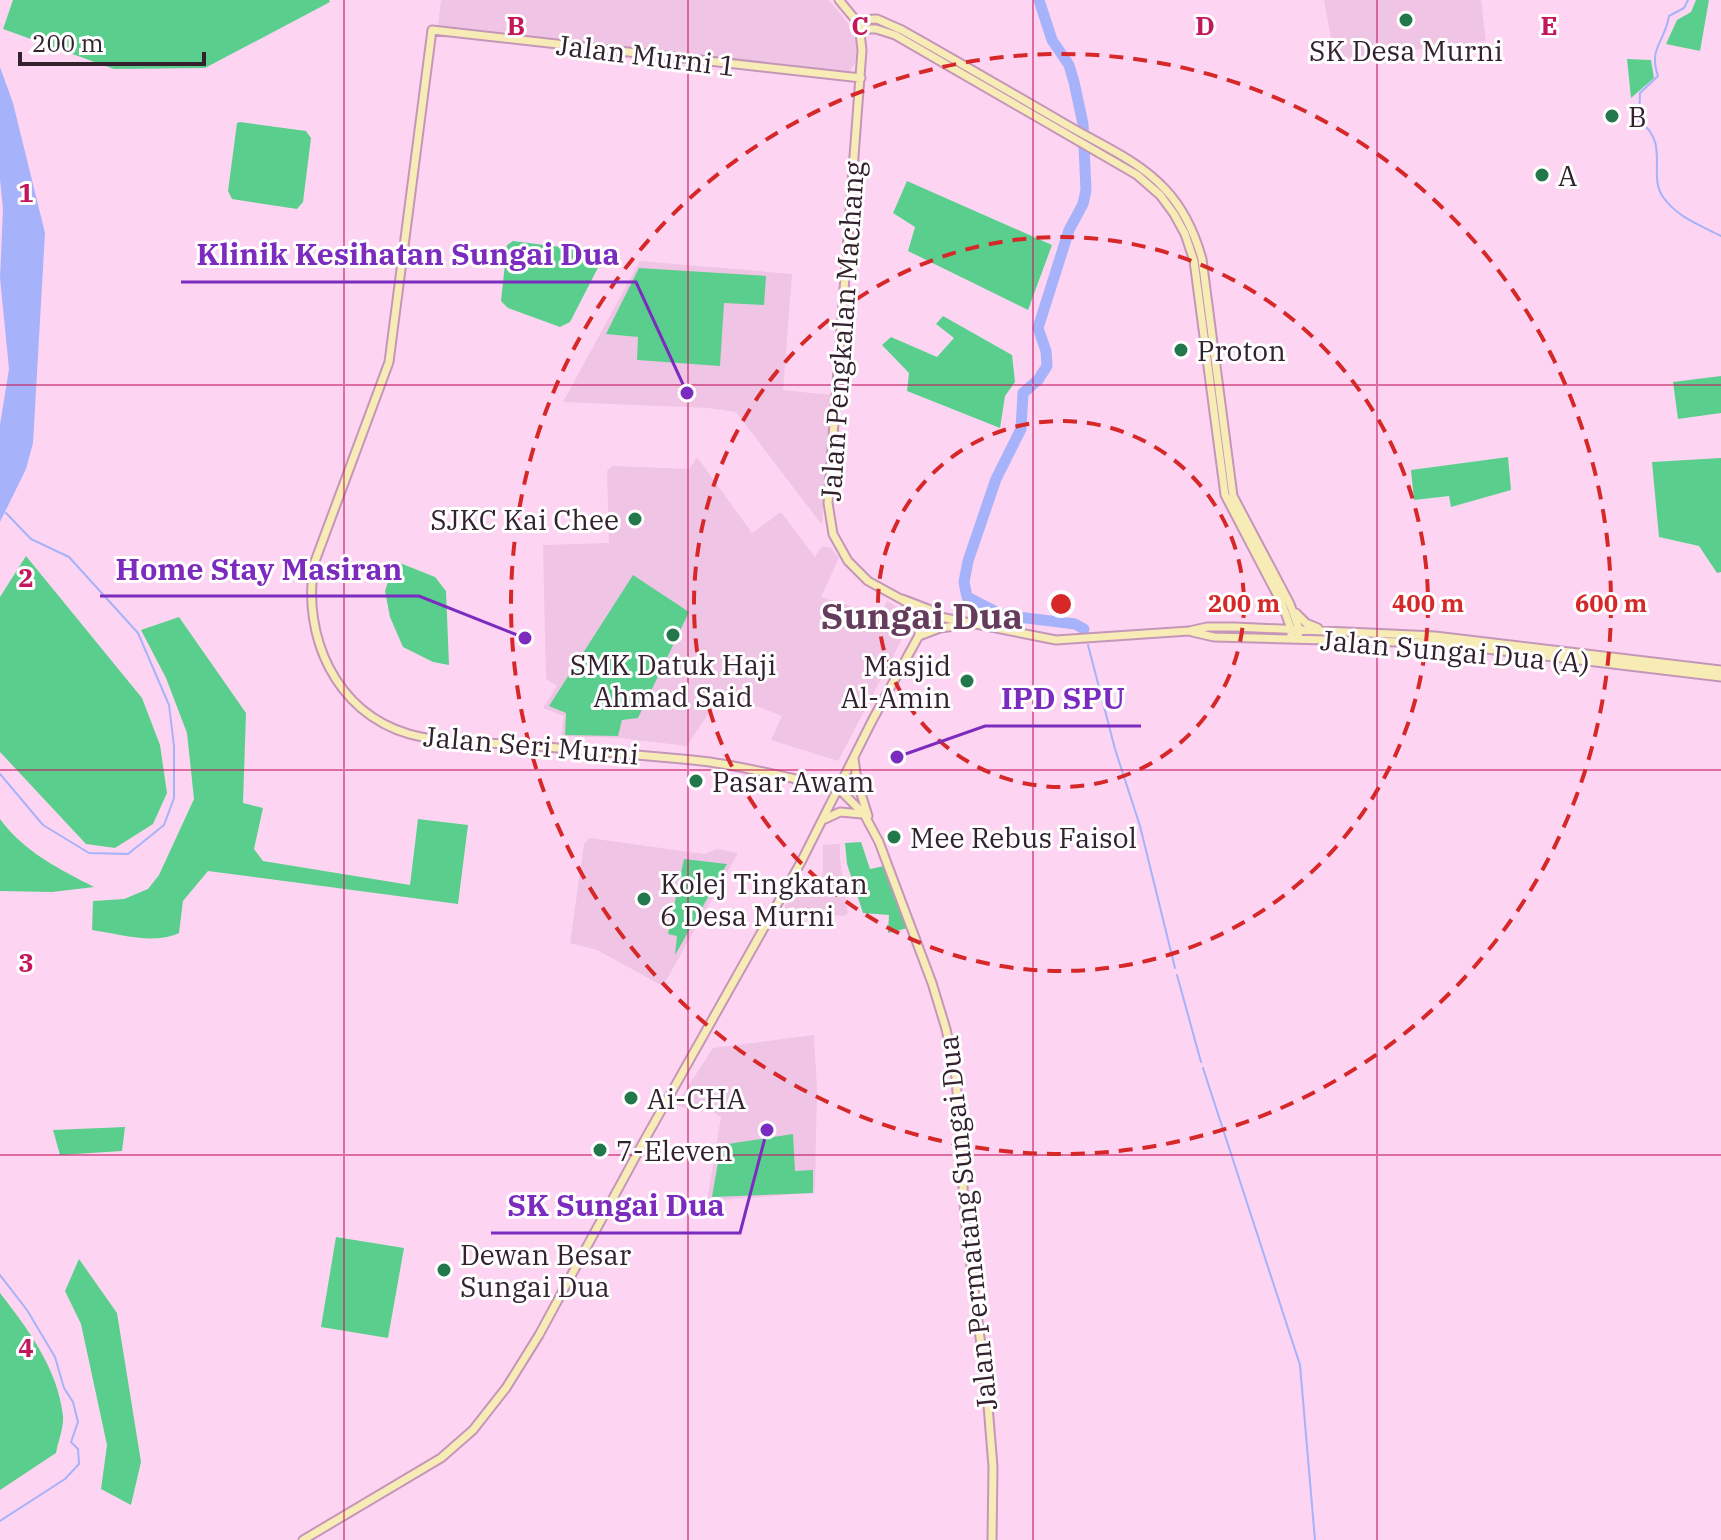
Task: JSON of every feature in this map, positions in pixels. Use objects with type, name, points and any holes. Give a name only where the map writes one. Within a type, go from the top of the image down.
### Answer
[{"type":"main road","name":"Jalan Pengkalan Machang","points":[[839,0],[856,20],[862,39],[828,503],[833,534],[848,561],[868,581],[932,612]]},
{"type":"main road","points":[[848,10],[1108,152],[1160,195],[1174,214],[1190,245],[1202,307],[1225,495],[1286,604],[1295,633]]},
{"type":"main road","points":[[856,20],[877,24]]},
{"type":"main road","points":[[860,29],[877,24]]},
{"type":"main road","points":[[862,39],[877,24]]},
{"type":"main road","name":"Jalan Murni 1","points":[[432,30],[861,78]]},
{"type":"main road","name":"Jalan Seri Murni","points":[[432,30],[389,362],[314,564],[310,608],[315,637],[326,663],[342,688],[359,705],[382,722],[409,734],[686,759],[838,788]]},
{"type":"main road","name":"Jalan Pengkalan Machang","points":[[902,599],[912,607],[932,612]]},
{"type":"main road","points":[[1269,628],[1279,621],[1286,604]]},
{"type":"main road","points":[[1286,604],[1300,618],[1326,631]]},
{"type":"main road","points":[[912,607],[918,619],[919,636]]},
{"type":"main road","points":[[306,1538],[441,1458],[473,1430],[506,1388],[539,1335],[823,820],[932,612]]},
{"type":"main road","name":"Jalan Sungai Dua (A)","points":[[932,612],[968,624],[1056,640],[1189,631],[1207,627],[1269,628],[1295,633],[1435,643],[1721,677]]},
{"type":"main road","points":[[919,636],[940,628],[968,624]]},
{"type":"main road","name":"Jalan Sungai Dua (A)","points":[[1189,631],[1214,637],[1326,631],[1435,636],[1721,670]]},
{"type":"main road","points":[[854,756],[857,781],[870,824]]},
{"type":"main road","name":"Jalan Permatang Sungai Dua","points":[[838,788],[870,824],[932,983],[956,1077],[965,1218],[993,1467],[992,1540]]},
{"type":"main road","points":[[823,820],[840,812],[864,814]]},
{"type":"shaded area","points":[[441,0],[829,0],[851,27],[857,45],[855,63],[850,71],[438,26]]},
{"type":"shaded area","name":"SK Desa Murni","points":[[1324,0],[1481,0],[1486,41],[1335,60]]},
{"type":"shaded area","points":[[640,261],[792,274],[783,390],[831,395],[822,525],[736,412],[563,402]]},
{"type":"shaded area","points":[[697,457],[752,533],[781,512],[815,557],[822,546],[831,548],[839,558],[821,597],[880,615],[887,601],[907,613],[910,624],[838,761],[771,740],[782,716],[722,693],[687,746],[619,738],[561,736],[564,716],[543,708],[557,686],[546,679],[543,545],[609,543],[607,471],[612,466],[689,469]]},
{"type":"shaded area","name":"Kolej Tingkatan 6 Desa Murni","points":[[589,838],[704,854],[717,849],[738,853],[663,986],[597,950],[570,943],[584,844]]},
{"type":"shaded area","points":[[840,844],[848,913],[844,916],[783,910],[796,885],[819,888],[823,871],[823,845]]},
{"type":"shaded area","points":[[814,1035],[817,1089],[813,1193],[707,1201],[721,1117],[710,1110],[693,1111],[676,1105],[713,1048]]},
{"type":"green space","points":[[13,0],[330,2],[205,68],[114,69],[3,29]]},
{"type":"green space","points":[[1696,0],[1709,0],[1700,51],[1666,44],[1677,20],[1691,12]]},
{"type":"green space","points":[[1627,59],[1651,60],[1654,78],[1631,98]]},
{"type":"green space","points":[[237,123],[306,131],[311,138],[303,202],[297,209],[232,199],[228,191]]},
{"type":"green space","points":[[907,181],[1052,245],[1028,310],[908,251],[915,227],[893,213]]},
{"type":"green space","points":[[513,241],[600,252],[603,258],[570,322],[560,327],[508,308],[501,301],[507,245]]},
{"type":"green space","points":[[639,268],[766,276],[764,305],[724,303],[720,366],[637,360],[638,337],[606,334]]},
{"type":"green space","points":[[943,316],[1012,355],[1015,382],[1005,396],[1000,428],[907,391],[909,373],[882,345],[891,337],[937,357],[954,338],[936,324]]},
{"type":"green space","points":[[1721,376],[1721,413],[1678,419],[1673,382]]},
{"type":"green space","points":[[1508,457],[1511,490],[1451,507],[1449,496],[1414,500],[1411,470]]},
{"type":"green space","points":[[1721,458],[1721,572],[1717,573],[1699,546],[1659,537],[1652,462]]},
{"type":"green space","points":[[26,556],[142,698],[160,745],[167,793],[153,824],[115,848],[86,844],[0,752],[0,597]]},
{"type":"green space","points":[[395,561],[435,577],[446,591],[449,665],[433,662],[403,647],[390,617],[385,591]]},
{"type":"green space","points":[[633,575],[689,612],[638,718],[622,720],[618,736],[565,735],[566,713],[549,706]]},
{"type":"green space","points":[[179,617],[246,713],[243,803],[263,808],[254,849],[263,861],[410,885],[418,819],[468,825],[458,904],[208,871],[183,901],[179,933],[147,938],[92,930],[93,901],[124,899],[148,889],[159,875],[194,799],[187,733],[166,678],[141,630]]},
{"type":"green space","points":[[0,819],[31,850],[94,887],[52,892],[0,891]]},
{"type":"green space","points":[[861,842],[870,869],[884,866],[908,928],[888,933],[889,915],[863,913],[847,864],[845,843]]},
{"type":"green space","points":[[684,859],[727,864],[675,955],[677,936],[668,934]]},
{"type":"green space","points":[[125,1127],[122,1151],[60,1155],[53,1130]]},
{"type":"green space","points":[[793,1134],[795,1171],[813,1170],[813,1193],[712,1197],[721,1145]]},
{"type":"green space","points":[[336,1237],[404,1248],[388,1338],[321,1327]]},
{"type":"green space","points":[[79,1259],[117,1313],[141,1462],[131,1505],[101,1489],[107,1445],[81,1324],[65,1291]]},
{"type":"green space","points":[[0,1293],[31,1335],[48,1366],[60,1399],[63,1420],[56,1453],[0,1490]]},
{"type":"water","points":[[0,67],[13,103],[45,233],[33,443],[26,469],[0,522],[0,425],[9,369],[0,278],[3,209]]},
{"type":"waterway","points":[[1039,0],[1052,40],[1069,65],[1074,82],[1083,124],[1086,190],[1083,204],[1069,230],[1038,328],[1046,351],[1047,366],[1038,380],[1023,393],[1021,429],[996,479],[968,561],[964,582],[967,597],[1002,615],[1075,624],[1084,629]]},
{"type":"waterway","points":[[1688,0],[1684,8],[1669,16],[1656,52],[1658,76],[1640,93],[1639,121],[1654,139],[1657,179],[1663,197],[1682,215],[1721,236]]},
{"type":"waterway","points":[[0,774],[43,825],[89,853],[128,854],[164,825],[174,798],[174,746],[169,705],[138,633],[69,557],[31,539],[6,513]]},
{"type":"waterway","points":[[1088,645],[1115,749],[1140,826],[1175,968]]},
{"type":"waterway","points":[[1177,975],[1201,1062]]},
{"type":"waterway","points":[[1203,1068],[1300,1365],[1315,1540]]},
{"type":"waterway","points":[[0,1275],[27,1310],[55,1357],[78,1422],[71,1442],[78,1449],[79,1464],[65,1479],[0,1521]]},
{"type":"place","name":"SK Desa Murni","points":[[1406,20]]},
{"type":"place","name":"B","points":[[1612,116]]},
{"type":"place","name":"A","points":[[1542,175]]},
{"type":"place","name":"Proton","points":[[1181,350]]},
{"type":"place","name":"Klinik Kesihatan Sungai Dua","points":[[687,393]]},
{"type":"place","name":"SJKC Kai Chee","points":[[635,519]]},
{"type":"place","name":"SMK Datuk Haji Ahmad Said","points":[[673,635]]},
{"type":"place","name":"Home Stay Masiran","points":[[525,638]]},
{"type":"place","name":"Masjid Al-Amin","points":[[967,681]]},
{"type":"place","name":"IPD SPU","points":[[897,757]]},
{"type":"place","name":"Pasar Awam","points":[[696,781]]},
{"type":"place","name":"Mee Rebus Faisol","points":[[894,837]]},
{"type":"place","name":"Kolej Tingkatan 6 Desa Murni","points":[[644,899]]},
{"type":"place","name":"Ai-CHA","points":[[631,1098]]},
{"type":"place","name":"SK Sungai Dua","points":[[767,1130]]},
{"type":"place","name":"7-Eleven","points":[[600,1150]]},
{"type":"place","name":"Dewan Besar Sungai Dua","points":[[444,1270]]},
{"type":"district","name":"Sungai Dua","points":[[922,615]]}]
